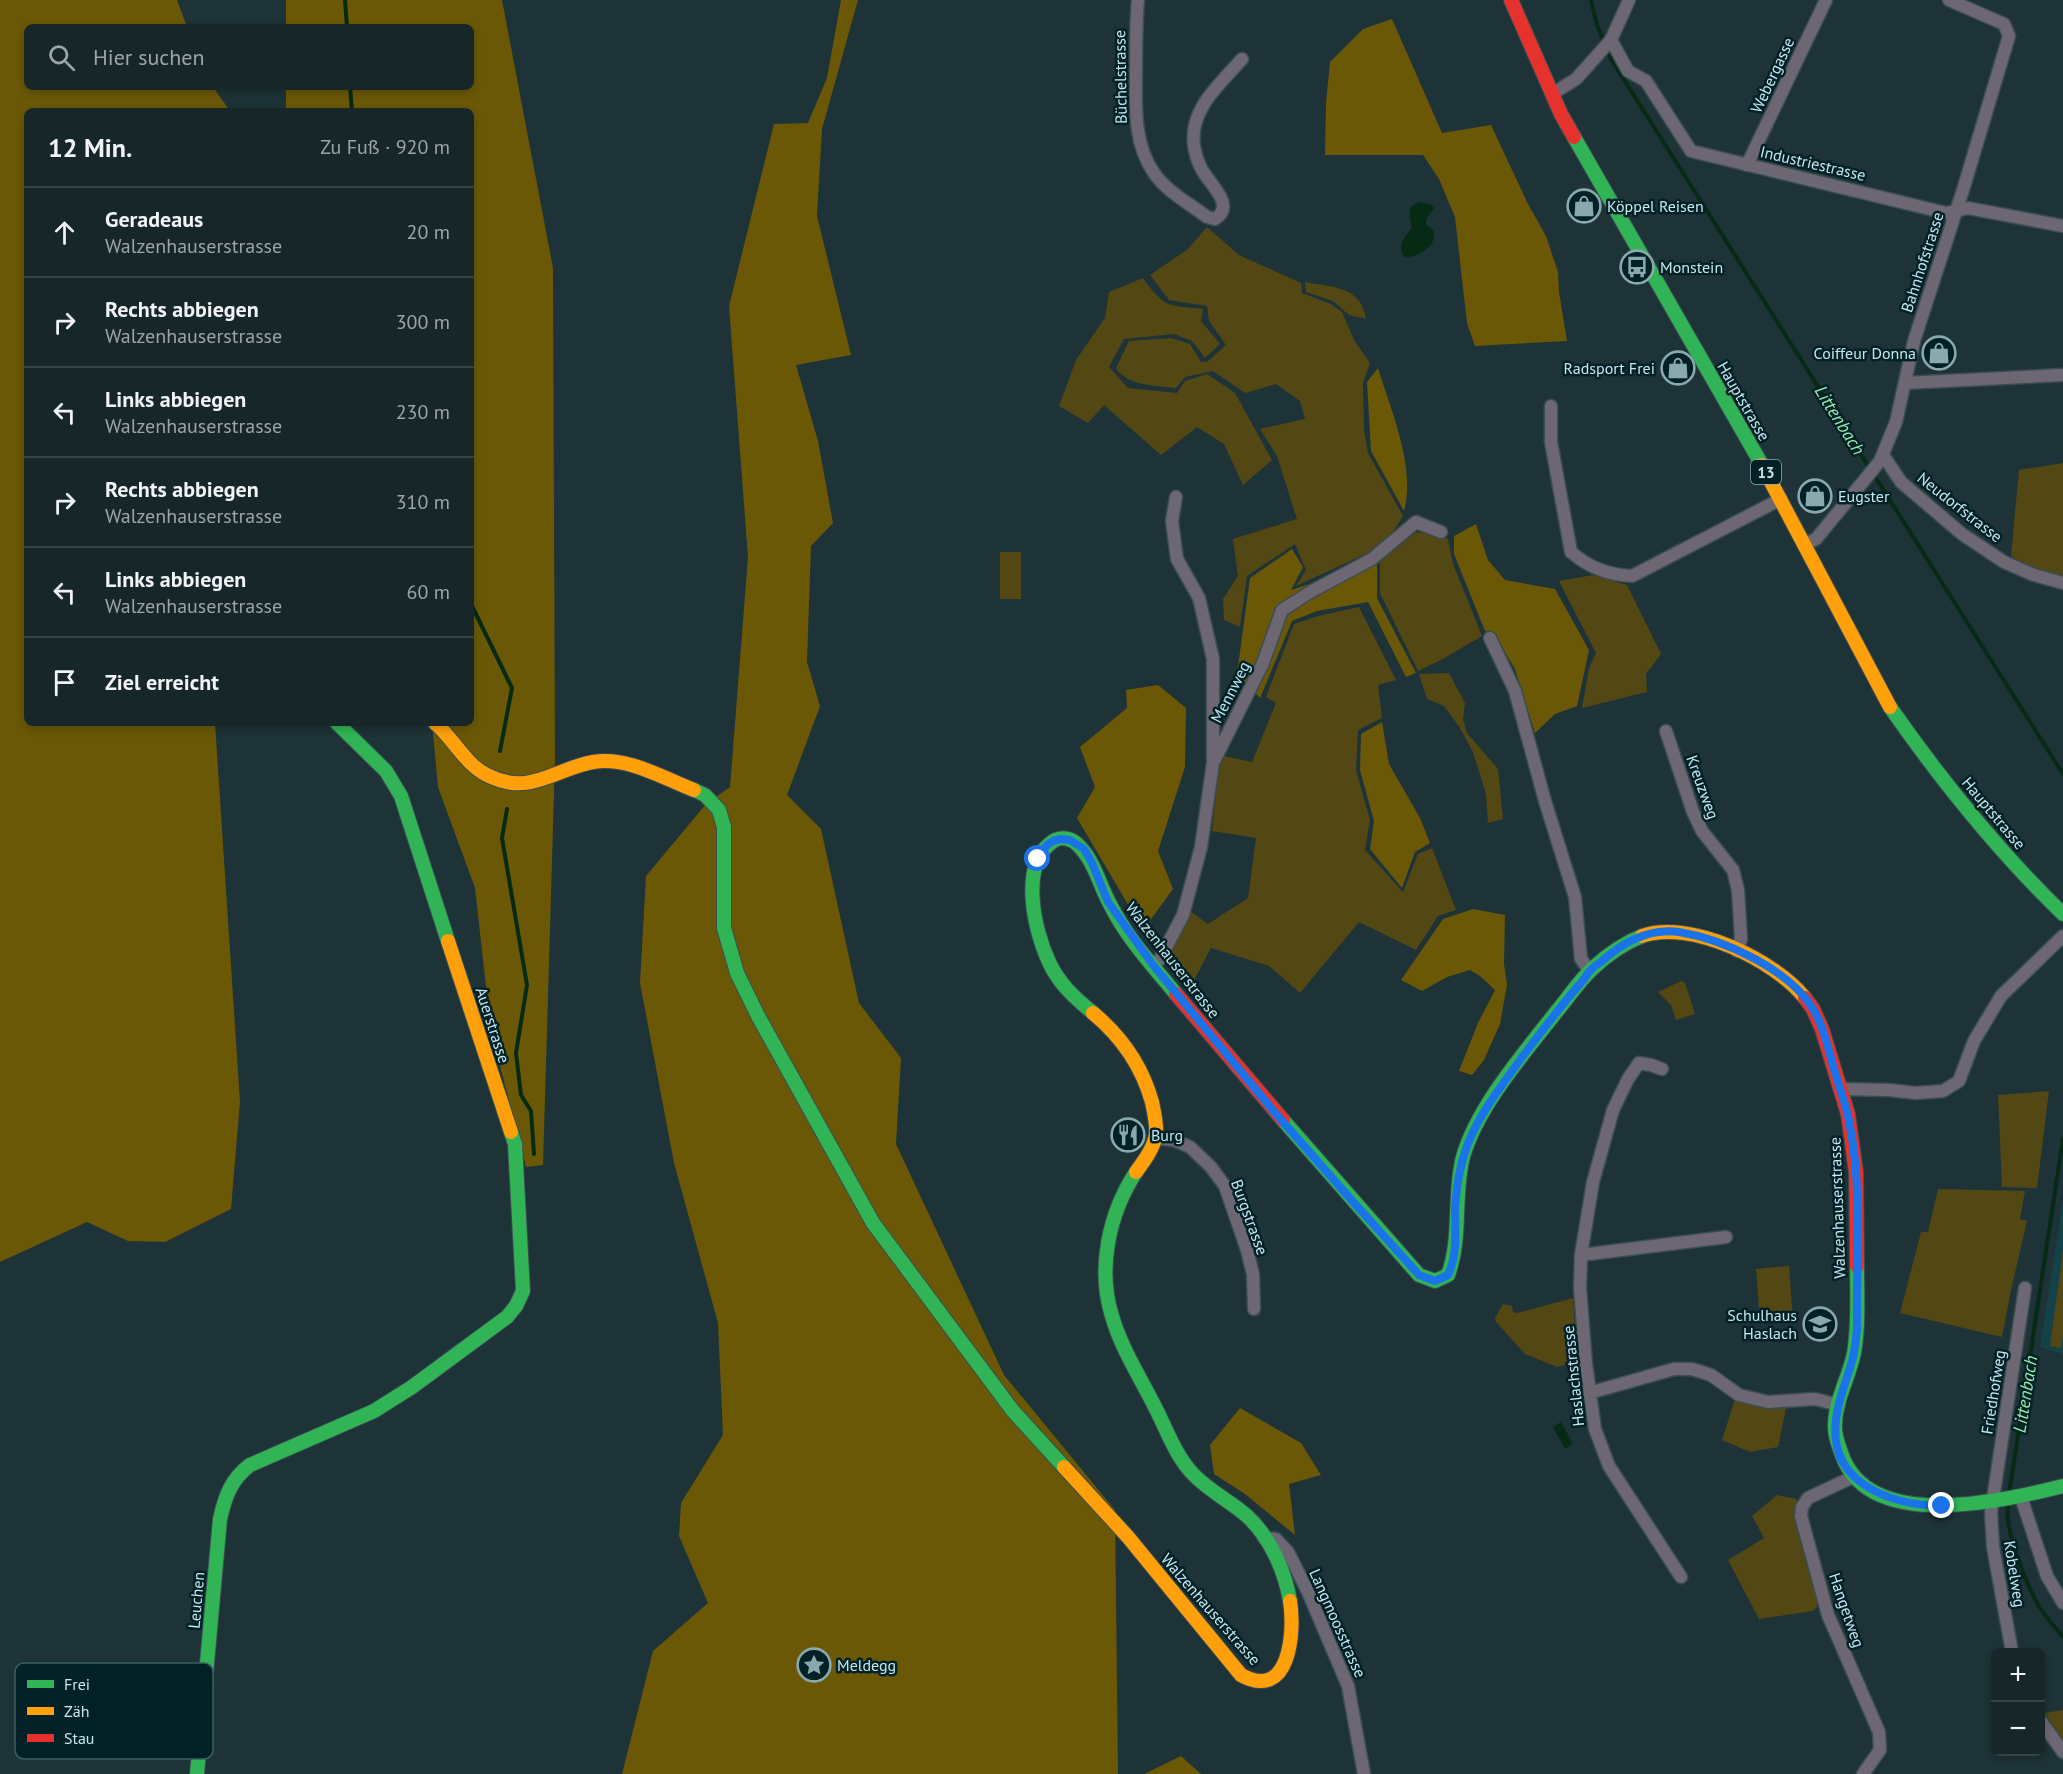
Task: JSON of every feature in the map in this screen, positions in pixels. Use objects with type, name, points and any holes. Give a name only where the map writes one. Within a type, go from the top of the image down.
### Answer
[{"type":"street","name":"Büchelstrasse","points":[[1138,0],[1135,23],[1136,114],[1145,158],[1153,172],[1164,184],[1207,217],[1215,219],[1220,216],[1224,208],[1221,197],[1197,158],[1194,145],[1195,122],[1200,108],[1242,59]]},
{"type":"street","name":"Hauptstrasse","points":[[1511,0],[1552,94],[1683,330],[1806,544],[1884,698],[1903,726],[1976,818],[2035,887],[2063,914]]},
{"type":"street","points":[[1552,94],[1576,79],[1611,40],[1629,0]]},
{"type":"street","name":"Webergasse","points":[[1747,165],[1826,0]]},
{"type":"street","name":"Bahnhofstrasse","points":[[1806,544],[1816,539],[1863,483],[1881,458],[1896,422],[1914,341],[2009,36],[2004,24],[1949,0]]},
{"type":"street","name":"Industriestrasse","points":[[1611,40],[1628,71],[1646,81],[1691,151],[1946,213],[1968,208],[2063,226]]},
{"type":"street","points":[[1905,383],[2063,375]]},
{"type":"street","points":[[1551,406],[1551,442],[1571,552],[1584,563],[1617,575],[1632,576],[1781,499]]},
{"type":"street","name":"Neudorfstrasse","points":[[1881,458],[1901,482],[1962,534],[2004,562],[2034,575],[2063,583]]},
{"type":"street","points":[[1176,497],[1172,521],[1177,559],[1198,598],[1213,659],[1213,763]]},
{"type":"street","name":"Mennweg","points":[[1153,965],[1160,959],[1183,915],[1201,848],[1213,763],[1263,663],[1282,610],[1372,559],[1416,522],[1441,532]]},
{"type":"street","points":[[1490,638],[1515,691],[1545,801],[1575,897],[1581,959],[1589,970]]},
{"type":"street","name":"Auerstrasse","points":[[274,1455],[374,1410],[412,1387],[507,1317],[516,1306],[524,1281],[515,1144],[402,796],[386,771],[339,726]]},
{"type":"street","name":"Walzenhauserstrasse","points":[[438,726],[485,774],[503,781],[521,783],[541,780],[593,762],[616,762],[639,768],[705,795],[719,810],[724,827],[724,928],[737,973],[758,1016],[873,1223],[1014,1411],[1128,1537],[1241,1675],[1257,1683],[1271,1680],[1282,1667],[1289,1652],[1293,1626],[1291,1600],[1278,1563],[1250,1519],[1185,1466],[1116,1330],[1105,1287],[1106,1245],[1114,1215],[1130,1181],[1152,1148],[1156,1138],[1156,1124],[1138,1065],[1099,1017],[1073,997],[1054,974],[1041,945],[1032,887],[1038,859],[1047,845],[1053,841],[1070,840],[1084,849],[1108,902],[1153,965],[1276,1114],[1355,1204],[1419,1275],[1435,1281],[1448,1275],[1452,1268],[1455,1252],[1455,1205],[1460,1171],[1474,1128],[1489,1102],[1589,970],[1614,950],[1630,940],[1653,933],[1674,932],[1697,935],[1737,951],[1772,970],[1799,991],[1813,1010],[1823,1030],[1849,1120],[1855,1162],[1857,1330],[1853,1357],[1839,1405],[1835,1436],[1840,1457],[1853,1477]]},
{"type":"street","name":"Kreuzweg","points":[[1666,731],[1693,812],[1702,831],[1733,870],[1738,890],[1741,939],[1737,951]]},
{"type":"street","points":[[1840,1089],[1934,1092],[1943,1091],[1959,1081],[1974,1041],[2001,996],[2063,936]]},
{"type":"street","name":"Haslachstrasse","points":[[1662,1069],[1639,1063],[1628,1079],[1613,1110],[1593,1182],[1581,1255],[1580,1288],[1589,1393],[1595,1429],[1608,1466],[1681,1577]]},
{"type":"street","name":"Burgstrasse","points":[[1156,1138],[1174,1140],[1190,1147],[1211,1167],[1225,1186],[1247,1250],[1252,1274],[1254,1309]]},
{"type":"street","points":[[1581,1255],[1726,1237]]},
{"type":"street","name":"Friedhofweg","points":[[2008,1498],[2025,1288]]},
{"type":"street","points":[[1589,1393],[1674,1369],[1692,1369],[1711,1375],[1739,1395],[1768,1402],[1815,1399],[1839,1405]]},
{"type":"street","name":"Leuchen","points":[[207,1663],[220,1519],[228,1487],[239,1472],[274,1455]]},
{"type":"street","points":[[1853,1477],[1892,1500],[1914,1504],[1958,1506],[2063,1486]]},
{"type":"street","name":"Hangetweg","points":[[1853,1477],[1808,1498],[1802,1507],[1801,1516],[1828,1615],[1879,1732],[1880,1750],[1863,1774]]},
{"type":"street","points":[[2008,1498],[2063,1603]]},
{"type":"street","name":"Kobelweg","points":[[2008,1498],[1991,1512],[1993,1547],[2011,1648]]},
{"type":"street","name":"Langmoosstrasse","points":[[1264,1538],[1275,1539],[1288,1552],[1308,1592],[1348,1686],[1364,1774]]},
{"type":"street","points":[[2045,1727],[2063,1752]]},
{"type":"street","name":"Leuchen","points":[[197,1774],[198,1759]]},
{"type":"shaded area","points":[[0,0],[177,0],[186,24],[24,24],[24,90],[215,90],[228,108],[24,108],[24,726],[215,726],[240,1102],[231,1209],[165,1242],[128,1241],[87,1222],[0,1262]]},
{"type":"shaded area","points":[[286,0],[502,0],[553,268],[555,760],[543,1165],[526,1167],[491,1031],[475,888],[438,787],[432,726],[474,726],[474,108],[286,108],[286,90],[474,90],[474,24],[286,24]]},
{"type":"shaded area","points":[[841,0],[858,0],[822,129],[817,216],[851,355],[796,365],[818,441],[833,523],[811,546],[807,662],[820,706],[787,795],[821,829],[859,1003],[901,1058],[896,1144],[1004,1375],[1115,1510],[1118,1774],[622,1774],[653,1651],[708,1603],[679,1536],[681,1503],[723,1435],[718,1323],[674,1163],[640,983],[646,876],[706,804],[730,787],[748,557],[729,306],[774,124],[808,123],[827,78]]},
{"type":"shaded area","points":[[1392,19],[1442,133],[1491,125],[1528,204],[1546,236],[1558,272],[1567,341],[1475,346],[1467,323],[1455,217],[1439,179],[1423,155],[1325,155],[1330,62],[1363,29]]},
{"type":"shaded area","points":[[1420,202],[1430,204],[1434,208],[1426,219],[1426,224],[1433,230],[1433,241],[1427,249],[1406,258],[1401,246],[1412,227],[1410,215],[1412,206]]},
{"type":"shaded area","points":[[1207,227],[1239,255],[1301,283],[1302,293],[1331,304],[1342,312],[1354,340],[1370,363],[1363,383],[1364,430],[1368,453],[1403,516],[1391,535],[1368,553],[1296,586],[1306,570],[1295,544],[1247,576],[1240,627],[1224,620],[1223,599],[1238,576],[1233,539],[1297,519],[1277,456],[1260,429],[1305,419],[1300,401],[1276,384],[1245,393],[1213,371],[1185,377],[1176,388],[1135,382],[1121,374],[1116,368],[1129,341],[1171,338],[1190,344],[1201,362],[1207,362],[1226,345],[1209,321],[1207,306],[1169,300],[1150,275],[1188,249]]},
{"type":"shaded area","points":[[1143,278],[1168,304],[1203,309],[1201,321],[1220,344],[1205,358],[1192,341],[1174,334],[1124,339],[1109,367],[1128,388],[1177,393],[1185,381],[1207,374],[1235,393],[1272,460],[1243,485],[1224,444],[1197,427],[1161,455],[1104,405],[1088,423],[1059,406],[1076,360],[1105,318],[1109,292]]},
{"type":"shaded area","points":[[1305,282],[1335,287],[1352,294],[1363,308],[1366,319],[1349,315],[1333,301],[1306,292]]},
{"type":"shaded area","points":[[1378,368],[1404,458],[1407,494],[1404,511],[1371,451],[1367,382]]},
{"type":"shaded area","points":[[2063,463],[2063,576],[2034,569],[2011,556],[2019,470]]},
{"type":"shaded area","points":[[1476,524],[1488,560],[1505,580],[1555,589],[1589,650],[1577,706],[1555,714],[1535,733],[1515,669],[1494,634],[1485,631],[1454,554],[1454,536]]},
{"type":"shaded area","points":[[1432,531],[1448,539],[1453,564],[1482,636],[1418,671],[1380,593],[1380,561],[1415,533]]},
{"type":"shaded area","points":[[1292,549],[1303,567],[1291,590],[1377,562],[1377,598],[1416,673],[1406,677],[1368,602],[1317,611],[1292,621],[1260,698],[1237,674],[1250,578]]},
{"type":"shaded area","points":[[1000,552],[1021,552],[1021,599],[1000,599]]},
{"type":"shaded area","points":[[1593,575],[1627,585],[1661,654],[1646,674],[1647,692],[1582,708],[1589,668],[1596,653],[1559,581]]},
{"type":"shaded area","points":[[1359,607],[1396,680],[1378,685],[1382,718],[1358,730],[1356,770],[1370,820],[1365,850],[1403,892],[1418,854],[1432,848],[1456,910],[1438,916],[1416,950],[1359,922],[1300,993],[1269,966],[1211,948],[1190,988],[1167,961],[1190,911],[1208,924],[1248,898],[1256,838],[1212,831],[1218,771],[1224,756],[1252,762],[1276,703],[1266,697],[1294,624]]},
{"type":"shaded area","points":[[1449,673],[1465,703],[1463,719],[1467,733],[1498,769],[1503,819],[1488,823],[1486,794],[1473,752],[1460,728],[1444,706],[1427,699],[1419,674]]},
{"type":"shaded area","points":[[1158,685],[1186,708],[1185,767],[1158,851],[1173,889],[1143,930],[1077,818],[1095,787],[1080,747],[1127,708],[1126,690]]},
{"type":"shaded area","points":[[1382,722],[1389,764],[1420,818],[1430,843],[1415,852],[1402,888],[1370,849],[1374,821],[1360,770],[1361,734]]},
{"type":"shaded area","points":[[1473,909],[1505,915],[1504,964],[1507,985],[1500,1024],[1484,1060],[1472,1075],[1459,1071],[1478,1023],[1495,990],[1470,970],[1447,977],[1422,991],[1401,980],[1443,919]]},
{"type":"shaded area","points":[[1681,981],[1685,983],[1695,1014],[1676,1020],[1671,1005],[1658,992]]},
{"type":"shaded area","points":[[2049,1091],[2037,1188],[2002,1187],[1998,1095]]},
{"type":"shaded area","points":[[1938,1189],[2025,1191],[2020,1219],[2027,1221],[2002,1337],[1900,1313],[1921,1232],[1928,1232]]},
{"type":"shaded area","points":[[2063,1202],[2063,1354],[2040,1347]]},
{"type":"shaded area","points":[[2063,1251],[2063,1336],[2061,1348],[2050,1346]]},
{"type":"shaded area","points":[[1789,1266],[1793,1320],[1760,1322],[1756,1269]]},
{"type":"shaded area","points":[[1573,1298],[1577,1362],[1557,1367],[1525,1354],[1496,1322],[1495,1318],[1503,1304],[1512,1306],[1513,1312],[1517,1313]]},
{"type":"shaded area","points":[[1735,1399],[1758,1406],[1786,1408],[1778,1447],[1750,1452],[1722,1440]]},
{"type":"shaded area","points":[[1240,1408],[1301,1443],[1321,1475],[1289,1484],[1295,1535],[1245,1494],[1214,1474],[1210,1445]]},
{"type":"shaded area","points":[[1561,1422],[1573,1444],[1565,1449],[1553,1427]]},
{"type":"shaded area","points":[[1777,1495],[1797,1499],[1799,1536],[1818,1598],[1817,1607],[1813,1611],[1759,1619],[1728,1560],[1764,1538],[1752,1516]]},
{"type":"shaded area","points":[[2063,1710],[2063,1741],[2045,1713]]},
{"type":"shaded area","points":[[1181,1756],[1201,1774],[1144,1774]]},
{"type":"waterway","points":[[345,0],[347,24]]},
{"type":"waterway","name":"Littenbach","points":[[1591,0],[1597,25],[1611,59],[2063,774]]},
{"type":"waterway","points":[[350,90],[352,108]]},
{"type":"waterway","points":[[474,610],[512,688],[500,751]]},
{"type":"waterway","points":[[507,809],[502,838],[527,985],[516,1053],[521,1095],[531,1111],[534,1154]]},
{"type":"waterway","name":"Littenbach","points":[[2009,1494],[2063,1139]]},
{"type":"waterway","name":"Littenbach","points":[[2008,1505],[2013,1544],[2024,1575],[2042,1611],[2063,1637]]},
{"type":"traffic: fast","points":[[1574,137],[1762,465]]},
{"type":"traffic: fast","points":[[1890,707],[1972,815],[2016,866],[2063,914]]},
{"type":"traffic: fast","points":[[340,726],[386,771],[401,796],[448,941]]},
{"type":"traffic: fast","points":[[694,790],[705,795],[719,810],[724,827],[724,928],[737,973],[758,1016],[873,1223],[1013,1411],[1064,1467]]},
{"type":"traffic: fast","points":[[1093,1013],[1068,990],[1053,970],[1038,933],[1032,897],[1036,864],[1044,850],[1058,839],[1071,840],[1085,852],[1117,918],[1141,952],[1176,994]]},
{"type":"traffic: fast","points":[[1283,1120],[1419,1275],[1435,1281],[1448,1275],[1455,1246],[1460,1172],[1463,1157],[1479,1119],[1517,1062],[1583,979],[1609,955],[1642,936]]},
{"type":"traffic: fast","points":[[207,1663],[220,1519],[230,1489],[243,1470],[374,1411],[412,1387],[507,1317],[516,1306],[523,1291],[515,1144],[511,1132]]},
{"type":"traffic: fast","points":[[1136,1172],[1119,1205],[1108,1242],[1106,1279],[1108,1298],[1116,1328],[1181,1459],[1199,1480],[1247,1516],[1263,1534],[1280,1566],[1290,1601]]},
{"type":"traffic: fast","points":[[1857,1266],[1856,1342],[1835,1418],[1836,1439],[1842,1455],[1857,1479],[1880,1495],[1908,1503],[1940,1505],[2007,1498],[2063,1486]]},
{"type":"traffic: fast","points":[[197,1774],[198,1759]]},
{"type":"traffic: slow","points":[[1762,465],[1890,707]]},
{"type":"traffic: slow","points":[[438,726],[472,764],[487,775],[502,781],[529,782],[579,765],[606,761],[645,769],[694,790]]},
{"type":"traffic: slow","points":[[1642,936],[1662,932],[1684,933],[1730,946],[1774,970],[1805,998]]},
{"type":"traffic: slow","points":[[448,941],[511,1132]]},
{"type":"traffic: slow","points":[[1093,1013],[1130,1053],[1143,1076],[1152,1102],[1156,1126],[1155,1139],[1136,1172]]},
{"type":"traffic: slow","points":[[1064,1467],[1128,1537],[1241,1675],[1257,1681],[1270,1679],[1279,1672],[1286,1660],[1290,1645],[1290,1601]]},
{"type":"traffic: jam","points":[[1511,0],[1561,114],[1574,137]]},
{"type":"traffic: jam","points":[[1176,994],[1283,1120]]},
{"type":"traffic: jam","points":[[1805,998],[1822,1029],[1848,1114],[1856,1172],[1857,1266]]},
{"type":"place","name":"Köppel Reisen","points":[[1584,206]]},
{"type":"place","name":"Monstein","points":[[1637,267]]},
{"type":"place","name":"Coiffeur Donna","points":[[1939,353]]},
{"type":"place","name":"Radsport Frei","points":[[1678,368]]},
{"type":"place","name":"Eugster","points":[[1815,496]]},
{"type":"place","name":"Burg","points":[[1128,1135]]},
{"type":"place","name":"Schulhaus Haslach","points":[[1820,1324]]},
{"type":"place","name":"Meldegg","points":[[814,1665]]},
{"type":"route","points":[[1038,859],[1047,845],[1061,839],[1070,840],[1084,849],[1108,902],[1153,965],[1276,1114],[1355,1204],[1419,1275],[1435,1281],[1448,1275],[1452,1268],[1455,1252],[1455,1205],[1460,1171],[1474,1128],[1489,1102],[1589,970],[1630,940],[1653,933],[1674,932],[1697,935],[1732,948],[1772,970],[1799,991],[1813,1010],[1823,1030],[1849,1120],[1854,1153],[1857,1330],[1853,1357],[1836,1420],[1835,1436],[1840,1457],[1853,1477],[1892,1500],[1942,1506]]}]
